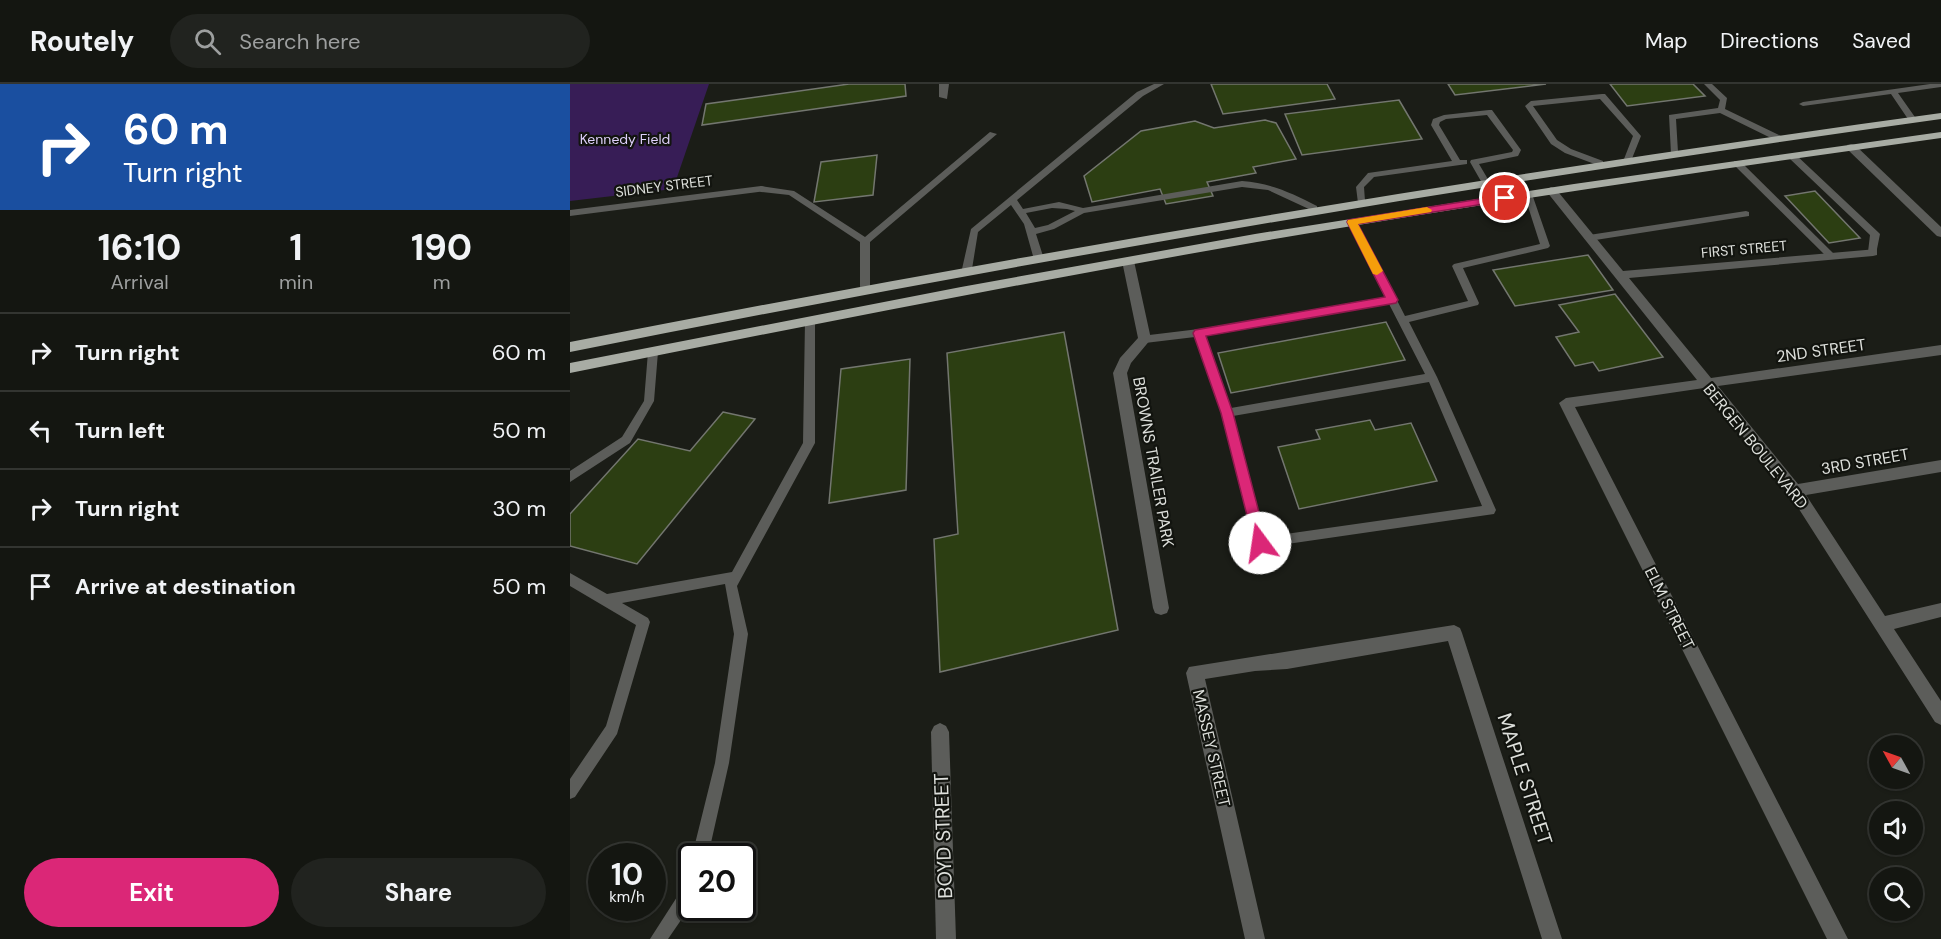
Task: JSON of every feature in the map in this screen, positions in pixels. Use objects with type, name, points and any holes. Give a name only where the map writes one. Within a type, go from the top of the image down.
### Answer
[{"type":"highway","points":[[570,347],[865,288],[1314,208],[1674,152],[1941,116]]},
{"type":"highway","points":[[570,368],[1128,261],[1352,222],[1551,190],[1941,135]]},
{"type":"street","points":[[944,84],[944,97]]},
{"type":"street","points":[[1851,147],[1941,233]]},
{"type":"street","name":"SIDNEY STREET","points":[[570,213],[761,189]]},
{"type":"street","name":"BERGEN BOULEVARD","points":[[1551,190],[1705,383],[1795,491],[1941,716]]},
{"type":"street","name":"FIRST STREET","points":[[1618,275],[1873,252]]},
{"type":"street","points":[[1128,261],[1145,339]]},
{"type":"street","name":"BROWNS TRAILER PARK","points":[[1145,339],[1125,361],[1120,373],[1161,608]]},
{"type":"street","name":"2ND STREET","points":[[1705,383],[1941,350]]},
{"type":"street","name":"ELM STREET","points":[[1705,383],[1566,403],[1838,939]]},
{"type":"street","name":"3RD STREET","points":[[1795,491],[1941,466]]},
{"type":"street","points":[[1880,625],[1941,610]]},
{"type":"street","name":"MASSEY STREET","points":[[1255,939],[1195,673],[1255,663],[1287,661],[1454,633]]},
{"type":"street","name":"MAPLE STREET","points":[[1454,633],[1552,939]]},
{"type":"street","name":"BOYD STREET","points":[[940,732],[946,939]]},
{"type":"lane","points":[[968,269],[974,231],[1140,89],[1160,84]]},
{"type":"lane","points":[[1708,84],[1724,100],[1721,110]]},
{"type":"lane","points":[[1803,104],[1941,85]]},
{"type":"lane","points":[[1893,91],[1913,120]]},
{"type":"lane","points":[[1600,163],[1568,151],[1554,142],[1529,106],[1532,103],[1602,96],[1637,136],[1628,159]]},
{"type":"lane","points":[[1674,152],[1672,117],[1721,110],[1778,138]]},
{"type":"lane","points":[[1361,201],[1360,187],[1371,175],[1457,162],[1474,162],[1515,154],[1517,150],[1489,112],[1444,117],[1436,121],[1435,125],[1457,162]]},
{"type":"lane","points":[[865,241],[993,134]]},
{"type":"lane","points":[[1792,156],[1875,234],[1873,252]]},
{"type":"lane","points":[[1474,162],[1485,181]]},
{"type":"lane","points":[[1737,163],[1831,255]]},
{"type":"lane","points":[[1031,232],[1051,227],[1082,211],[1242,184],[1263,184],[1275,187],[1314,208]]},
{"type":"lane","points":[[761,189],[791,193],[865,241]]},
{"type":"lane","points":[[1403,320],[1474,303],[1457,266],[1545,246],[1528,194]]},
{"type":"lane","points":[[1012,199],[1029,224],[1038,256]]},
{"type":"lane","points":[[1021,212],[1048,205],[1075,207],[1082,211]]},
{"type":"lane","points":[[1589,238],[1746,214]]},
{"type":"lane","points":[[1199,333],[1227,413],[1260,543],[1490,510],[1432,377],[1352,222]]},
{"type":"lane","points":[[865,241],[865,288]]},
{"type":"lane","points":[[1145,339],[1199,333],[1392,300]]},
{"type":"lane","points":[[703,843],[722,763],[741,634],[731,586],[809,443],[810,321]]},
{"type":"lane","points":[[570,477],[626,440],[649,402],[653,352]]},
{"type":"lane","points":[[1227,413],[1432,377]]},
{"type":"lane","points":[[605,600],[736,577]]},
{"type":"lane","points":[[570,579],[643,622],[612,729],[570,792]]},
{"type":"lane","points":[[658,939],[678,910]]},
{"type":"green space","name":"Kennedy Field","points":[[570,84],[709,84],[673,189],[570,201]]},
{"type":"building","points":[[849,84],[905,84],[906,96],[702,125],[706,104]]},
{"type":"building","points":[[1211,84],[1327,84],[1335,99],[1223,114]]},
{"type":"building","points":[[1448,84],[1546,84],[1455,95]]},
{"type":"building","points":[[1610,84],[1693,84],[1705,96],[1627,106]]},
{"type":"building","points":[[1399,100],[1422,139],[1302,155],[1285,114]]},
{"type":"building","points":[[1265,120],[1276,123],[1296,159],[1253,167],[1256,173],[1207,182],[1213,196],[1166,204],[1160,189],[1092,202],[1084,176],[1141,131],[1195,121],[1214,128]]},
{"type":"building","points":[[877,155],[873,195],[814,202],[821,162]]},
{"type":"building","points":[[1815,191],[1860,238],[1829,243],[1785,196]]},
{"type":"building","points":[[1588,255],[1613,290],[1515,306],[1493,270]]},
{"type":"building","points":[[1615,294],[1663,357],[1599,371],[1593,362],[1575,366],[1556,337],[1579,332],[1559,305]]},
{"type":"building","points":[[1386,322],[1405,360],[1231,393],[1218,353]]},
{"type":"building","points":[[1064,332],[1118,630],[940,672],[934,539],[958,534],[947,353]]},
{"type":"building","points":[[910,359],[906,490],[829,503],[841,369]]},
{"type":"building","points":[[723,412],[755,419],[637,564],[570,546],[570,514],[638,439],[690,451]]},
{"type":"building","points":[[1370,420],[1375,430],[1411,423],[1437,481],[1299,509],[1278,447],[1320,439],[1316,430]]},
{"type":"slow traffic","points":[[1377,271],[1352,222],[1427,210]]},
{"type":"route","points":[[1260,543],[1227,413],[1199,333],[1392,300],[1352,222],[1505,198]]}]
